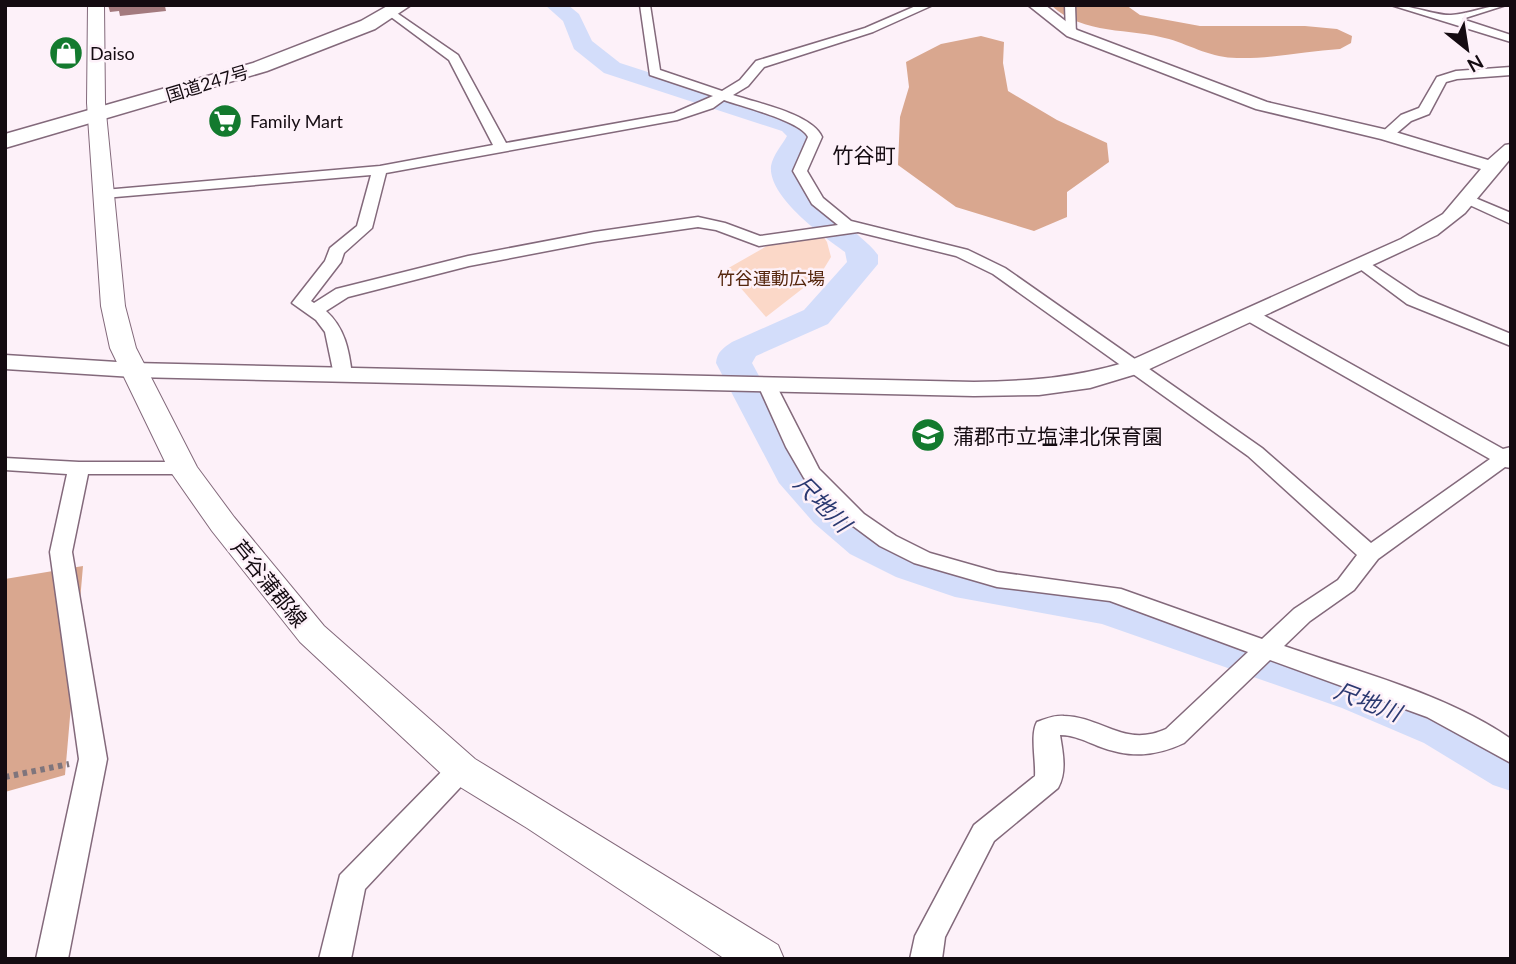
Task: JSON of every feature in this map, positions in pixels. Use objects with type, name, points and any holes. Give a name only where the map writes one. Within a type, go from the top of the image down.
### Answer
[{"type":"highway","name":"国道247号","points":[[5,141],[285,48],[392,8]]},
{"type":"highway","points":[[5,135],[106,104],[280,59],[341,37],[392,8]]},
{"type":"highway","name":"国道247号","points":[[5,129],[96,109]]},
{"type":"main road","name":"芦谷蒲郡線","points":[[96,5],[96,109],[113,306],[123,348],[183,468],[223,524],[312,634],[461,769],[553,824],[762,959]]},
{"type":"street","points":[[645,5],[654,72],[719,98],[806,125],[815,136],[800,171],[817,201],[851,228]]},
{"type":"street","points":[[104,194],[380,170],[677,117],[744,83],[760,64],[869,30],[928,5]]},
{"type":"street","points":[[1034,5],[1072,33],[1262,106],[1385,135],[1490,166]]},
{"type":"street","points":[[1070,5],[1072,33]]},
{"type":"street","points":[[1396,5],[1511,39]]},
{"type":"street","points":[[1450,19],[1501,5]]},
{"type":"street","points":[[392,8],[454,58],[501,147]]},
{"type":"street","points":[[1385,135],[1406,118],[1424,111],[1441,80],[1456,75],[1511,71]]},
{"type":"street","points":[[5,362],[133,370],[763,385],[1039,388],[1090,381],[1135,367],[1362,263],[1448,220],[1468,199],[1490,166],[1511,149]]},
{"type":"street","points":[[343,375],[339,341],[327,318],[301,303],[333,262],[335,251],[364,228],[380,170]]},
{"type":"street","points":[[1468,199],[1511,219]]},
{"type":"street","points":[[315,310],[342,293],[468,261],[594,237],[698,222],[720,226],[759,241],[851,228],[962,253],[999,271],[1255,452],[1370,554]]},
{"type":"street","points":[[1362,263],[1413,300],[1511,341]]},
{"type":"street","points":[[926,959],[930,936],[984,833],[1048,781],[1050,759],[1046,729],[1056,723],[1130,746],[1156,745],[1175,736],[1301,615],[1346,585],[1370,554],[1508,458],[1250,315]]},
{"type":"street","points":[[763,385],[808,468],[836,501],[867,529],[898,548],[973,576],[1064,590],[1113,594],[1257,657],[1436,710],[1490,738],[1511,753]]},
{"type":"street","points":[[5,464],[79,468],[183,468]]},
{"type":"street","points":[[52,959],[93,759],[61,552],[79,468]]},
{"type":"street","points":[[335,959],[351,884],[461,769]]},
{"type":"path","points":[[5,777],[93,759]]},
{"type":"green space","name":"竹谷運動広場","points":[[821,233],[831,257],[820,275],[766,317],[725,270],[774,242]]},
{"type":"shaded area","points":[[1126,5],[1140,15],[1200,26],[1305,26],[1337,29],[1352,36],[1351,43],[1340,49],[1250,58],[1228,57],[1169,39],[1078,22],[1052,6]]},
{"type":"shaded area","points":[[981,36],[1004,42],[1003,63],[1008,91],[1057,120],[1107,143],[1109,162],[1067,192],[1067,217],[1034,231],[956,207],[898,165],[900,117],[909,87],[906,62],[941,44]]},
{"type":"shaded area","points":[[83,566],[65,775],[5,792],[5,579]]},
{"type":"waterway","name":"尺地川","points":[[555,5],[572,18],[582,44],[612,68],[791,126],[801,135],[785,164],[785,175],[790,186],[811,210],[856,246],[863,255],[862,264],[816,317],[744,349],[734,356],[734,363],[793,475],[829,514],[865,545],[911,567],[971,587],[1109,610],[1359,696],[1442,730],[1511,771]]},
{"type":"place","name":"Daiso","points":[[66,53]]},
{"type":"place","name":"Family Mart","points":[[225,121]]},
{"type":"place","name":"蒲郡市立塩津北保育園","points":[[928,435]]},
{"type":"district","name":"竹谷町","points":[[864,154]]}]
